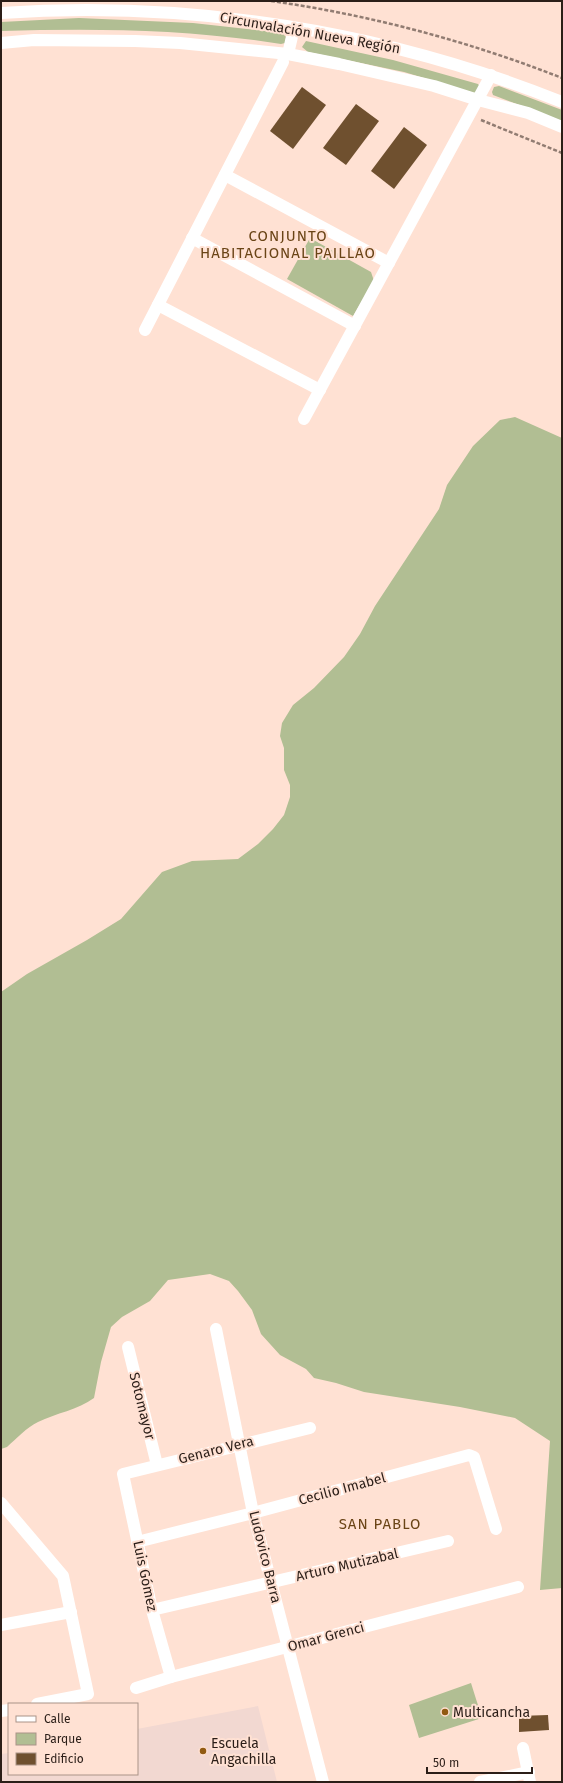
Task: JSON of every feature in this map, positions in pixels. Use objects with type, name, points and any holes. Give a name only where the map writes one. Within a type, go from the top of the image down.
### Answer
[{"type":"street","name":"Circunvalación Nueva Región","points":[[1,13],[56,10],[160,12],[265,22],[389,46],[451,62],[491,75],[562,102]]},
{"type":"street","points":[[145,330],[285,58],[294,28]]},
{"type":"street","name":"Circunvalación Nueva Región","points":[[1,42],[34,40],[180,43],[285,58],[434,86],[478,100],[528,113],[562,127]]},
{"type":"street","points":[[304,419],[491,75]]},
{"type":"street","points":[[225,175],[389,264]]},
{"type":"street","points":[[192,238],[355,326]]},
{"type":"street","points":[[158,305],[320,390]]},
{"type":"street","name":"Ludovico Barra","points":[[216,1329],[253,1513],[323,1782]]},
{"type":"street","name":"Sotomayor","points":[[128,1347],[157,1465]]},
{"type":"street","name":"Genaro Vera","points":[[123,1474],[238,1444],[310,1428]]},
{"type":"street","name":"Cecilio Imabel","points":[[138,1542],[469,1455],[474,1457],[496,1529]]},
{"type":"street","name":"Luis Gómez","points":[[123,1474],[152,1610],[171,1677]]},
{"type":"street","points":[[1,1502],[63,1576],[88,1694],[42,1703]]},
{"type":"street","name":"Arturo Mutizabal","points":[[152,1610],[448,1541]]},
{"type":"street","name":"Omar Grenci","points":[[136,1688],[171,1677],[518,1588]]},
{"type":"street","points":[[1,1625],[71,1612]]},
{"type":"street","points":[[480,1782],[530,1777],[523,1748]]},
{"type":"path","points":[[270,1],[344,13],[410,29],[498,55],[562,78]]},
{"type":"path","points":[[470,116],[562,153]]},
{"type":"shaded area","name":"Escuela Angachilla","points":[[258,1706],[277,1782],[1,1782],[1,1754],[8,1753],[8,1775],[138,1775],[138,1729]]},
{"type":"green space","points":[[79,18],[193,23],[282,33],[286,37],[285,43],[281,44],[211,35],[141,31],[1,31],[1,22]]},
{"type":"green space","points":[[306,41],[393,60],[478,84],[480,87],[479,91],[474,93],[404,72],[308,52],[302,47]]},
{"type":"green space","points":[[499,86],[562,110],[562,121],[493,95],[492,92],[494,87]]},
{"type":"green space","points":[[310,238],[371,272],[374,281],[353,316],[287,279]]},
{"type":"green space","points":[[515,417],[562,438],[562,1588],[540,1590],[550,1441],[515,1418],[460,1407],[364,1392],[314,1378],[306,1369],[280,1355],[261,1334],[252,1310],[229,1281],[210,1274],[168,1280],[150,1301],[122,1317],[111,1327],[101,1362],[94,1398],[81,1406],[34,1424],[7,1447],[1,1449],[1,992],[27,974],[121,919],[162,872],[192,861],[238,859],[258,844],[273,829],[284,815],[290,797],[290,785],[284,770],[284,748],[280,736],[282,723],[293,705],[314,688],[344,657],[360,634],[375,606],[439,509],[447,485],[473,446],[500,420]]},
{"type":"green space","name":"Multicancha","points":[[471,1683],[482,1718],[419,1738],[409,1705]]},
{"type":"building","points":[[302,87],[326,105],[293,149],[270,131]]},
{"type":"building","points":[[356,104],[379,121],[346,165],[323,148]]},
{"type":"building","points":[[404,127],[427,145],[394,189],[371,171]]},
{"type":"building","points":[[548,1715],[549,1730],[519,1732],[519,1716]]},
{"type":"place","name":"Multicancha","points":[[445,1712]]},
{"type":"place","name":"Escuela Angachilla","points":[[203,1751]]},
{"type":"district","name":"CONJUNTO HABITACIONAL PAILLAO","points":[[288,244]]},
{"type":"district","name":"SAN PABLO","points":[[380,1524]]}]
